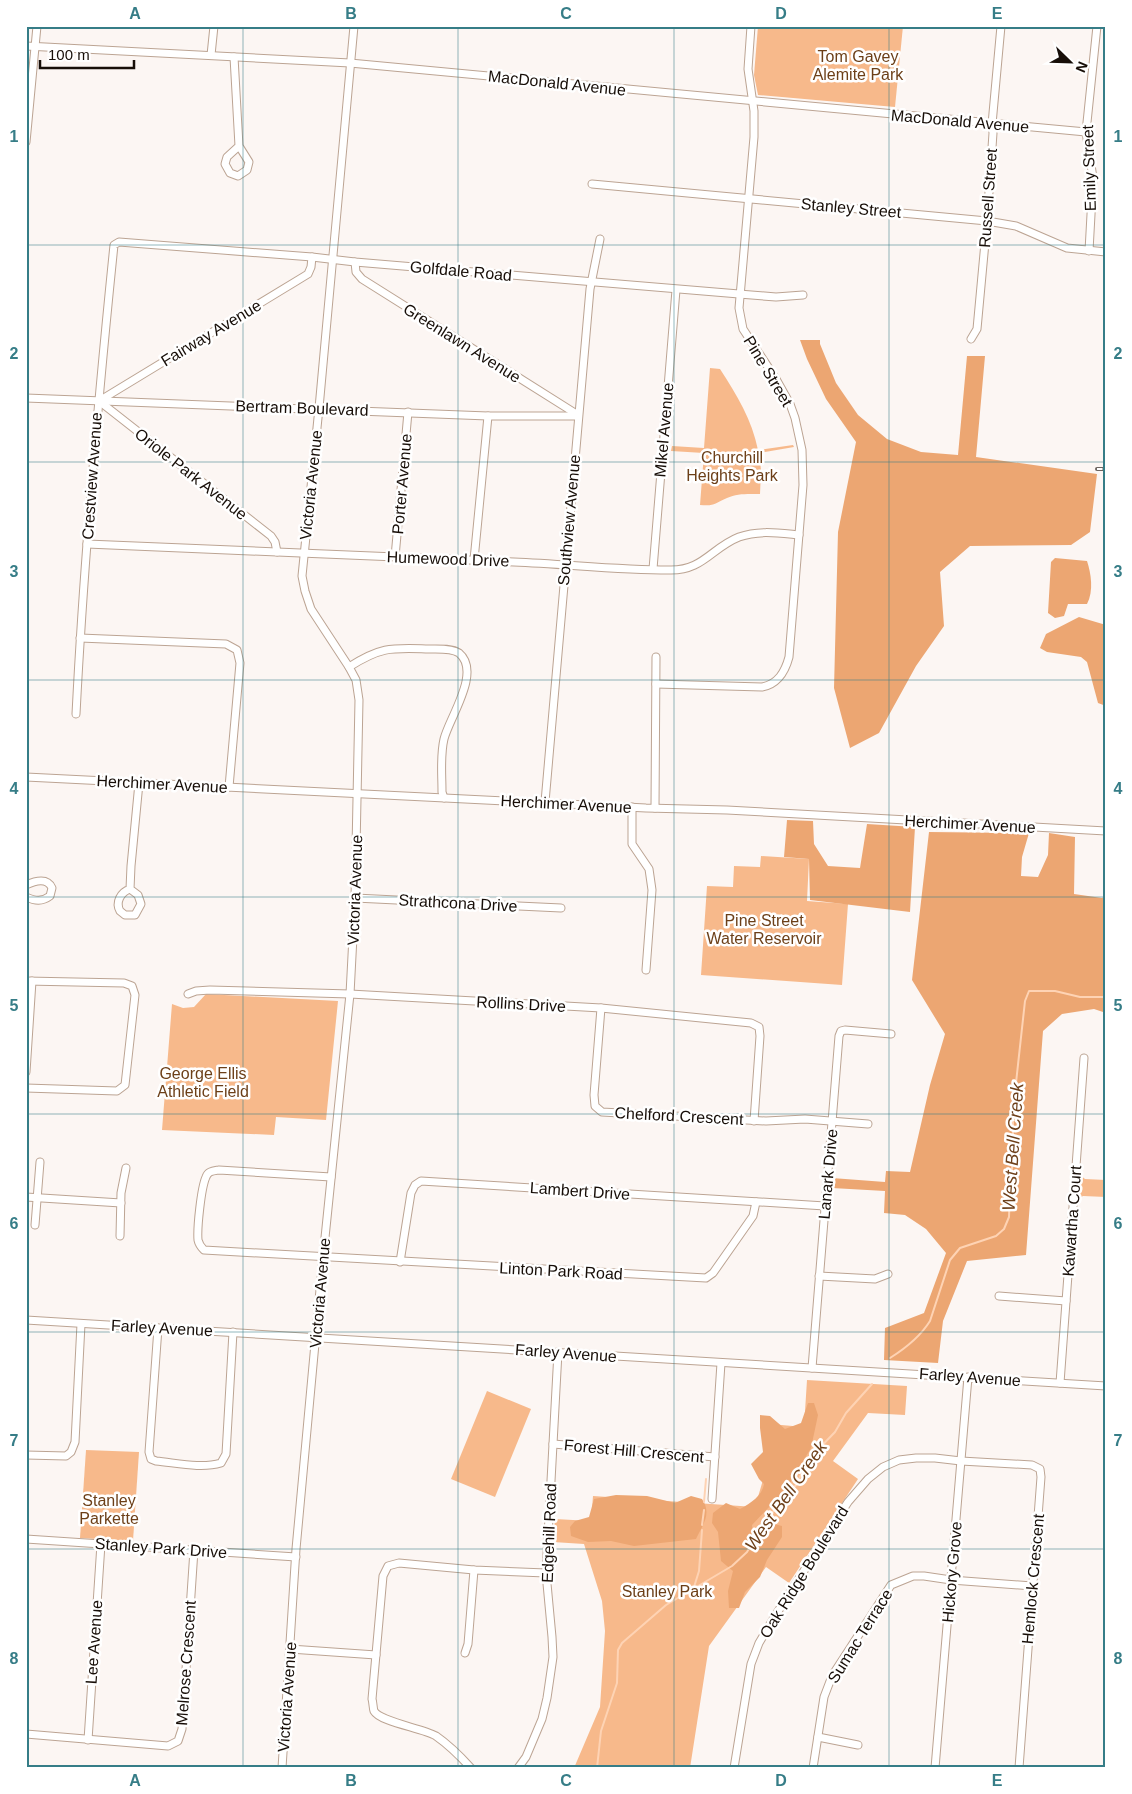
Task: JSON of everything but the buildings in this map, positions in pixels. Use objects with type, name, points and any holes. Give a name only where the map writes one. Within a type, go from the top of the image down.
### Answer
[{"type":"street","points":[[26,142],[37,26]]},
{"type":"street","points":[[211,55],[214,26]]},
{"type":"street","name":"Victoria Avenue","points":[[282,1768],[296,1558],[323,1257],[350,994],[355,898],[359,700],[356,680],[349,666],[311,609],[302,576],[354,26]]},
{"type":"street","name":"Pine Street","points":[[656,684],[769,686],[780,678],[787,665],[803,468],[799,434],[790,404],[783,390],[743,328],[740,318],[739,294],[754,137],[748,69],[751,26]]},
{"type":"street","name":"Russell Street","points":[[971,339],[976,329],[987,221],[992,124],[1001,26]]},
{"type":"street","name":"Emily Street","points":[[1089,251],[1093,178],[1086,132],[1097,26]]},
{"type":"street","name":"MacDonald Avenue","points":[[26,46],[350,63],[1086,132]]},
{"type":"street","points":[[234,56],[239,146]]},
{"type":"street","name":"Stanley Street","points":[[592,184],[987,221],[1016,226],[1067,248],[1106,252]]},
{"type":"street","name":"Southview Avenue","points":[[545,802],[591,282],[600,239]]},
{"type":"street","name":"Golfdale Road","points":[[119,242],[312,257],[676,290],[776,297],[803,295]]},
{"type":"street","name":"Crestview Avenue","points":[[76,714],[98,401],[114,245],[119,242]]},
{"type":"street","name":"Fairway Avenue","points":[[98,401],[308,274],[312,257]]},
{"type":"street","name":"Greenlawn Avenue","points":[[355,262],[356,272],[362,279],[578,416]]},
{"type":"street","name":"Mikel Avenue","points":[[653,569],[676,290]]},
{"type":"street","name":"Bertram Boulevard","points":[[26,398],[488,416],[578,416]]},
{"type":"street","name":"Oriole Park Avenue","points":[[98,401],[271,536],[275,542],[277,552]]},
{"type":"street","name":"Porter Avenue","points":[[395,556],[408,412]]},
{"type":"street","points":[[474,560],[488,416]]},
{"type":"street","name":"Humewood Drive","points":[[87,544],[304,554],[395,556],[677,570],[702,563],[732,541],[755,533],[799,535]]},
{"type":"street","points":[[80,638],[226,644],[237,650],[240,663],[229,787]]},
{"type":"street","points":[[349,666],[381,650],[397,648],[445,649],[458,652],[465,661],[464,691],[444,736],[441,752],[442,792],[444,798]]},
{"type":"street","points":[[655,808],[656,657]]},
{"type":"street","name":"Herchimer Avenue","points":[[26,777],[727,810],[1106,831]]},
{"type":"street","points":[[130,889],[139,783]]},
{"type":"street","points":[[632,807],[632,844],[652,878],[646,970]]},
{"type":"street","points":[[26,885],[35,881],[43,881],[47,882],[52,888],[50,896],[41,900],[38,901],[26,897]]},
{"type":"street","name":"Strathcona Drive","points":[[355,898],[562,908]]},
{"type":"street","points":[[26,1072],[29,981],[124,983],[132,986],[135,995],[125,1085],[122,1089],[117,1091],[26,1088]]},
{"type":"street","name":"Rollins Drive","points":[[188,994],[196,991],[210,990],[350,994],[601,1008],[751,1023],[759,1027],[760,1036],[754,1121]]},
{"type":"street","name":"Chelford Crescent","points":[[601,1008],[594,1095],[595,1106],[602,1112],[754,1121],[806,1119],[868,1124]]},
{"type":"street","name":"Lanark Drive","points":[[812,1368],[839,1036],[841,1031],[846,1030],[891,1034]]},
{"type":"street","name":"Kawartha Court","points":[[1060,1383],[1084,1058]]},
{"type":"street","points":[[35,1225],[40,1162]]},
{"type":"street","points":[[120,1236],[121,1203],[126,1168]]},
{"type":"street","name":"Linton Park Road","points":[[331,1177],[211,1171],[206,1177],[200,1206],[198,1240],[200,1246],[204,1250],[706,1278],[713,1273],[753,1216],[756,1202]]},
{"type":"street","name":"Lambert Drive","points":[[400,1262],[410,1193],[415,1185],[421,1181],[825,1206]]},
{"type":"street","points":[[26,1197],[121,1203]]},
{"type":"street","points":[[819,1276],[875,1279],[888,1274]]},
{"type":"street","points":[[999,1296],[1066,1301]]},
{"type":"street","name":"Farley Avenue","points":[[26,1320],[1106,1386]]},
{"type":"street","points":[[26,1455],[66,1456],[71,1452],[74,1442],[81,1324]]},
{"type":"street","points":[[158,1328],[149,1452],[151,1459],[211,1466],[221,1462],[226,1454],[233,1332]]},
{"type":"street","name":"Edgehill Road","points":[[518,1768],[526,1757],[542,1718],[553,1657],[546,1573],[558,1352]]},
{"type":"street","name":"Forest Hill Crescent","points":[[712,1499],[721,1363]]},
{"type":"street","name":"Hickory Grove","points":[[935,1768],[968,1377]]},
{"type":"street","name":"Forest Hill Crescent","points":[[553,1444],[715,1458]]},
{"type":"street","name":"Oak Ridge Boulevard","points":[[734,1768],[751,1664],[759,1643],[848,1502],[868,1479],[883,1467],[899,1460],[935,1458],[961,1461]]},
{"type":"street","name":"Hemlock Crescent","points":[[961,1461],[1032,1464],[1040,1470],[1041,1477],[1018,1768]]},
{"type":"street","name":"Stanley Park Drive","points":[[26,1539],[296,1558]]},
{"type":"street","name":"Lee Avenue","points":[[88,1740],[101,1544]]},
{"type":"street","name":"Melrose Crescent","points":[[26,1734],[168,1746],[178,1741],[182,1729],[194,1550]]},
{"type":"street","points":[[471,1768],[452,1748],[435,1736],[417,1727],[384,1718],[374,1711],[372,1699],[382,1576],[388,1566],[399,1563],[474,1570],[546,1573]]},
{"type":"street","points":[[465,1653],[468,1644],[474,1570]]},
{"type":"street","name":"Sumac Terrace","points":[[813,1768],[824,1697],[832,1676],[891,1586],[913,1576],[924,1576],[1032,1586]]},
{"type":"street","points":[[290,1649],[376,1655]]},
{"type":"street","points":[[818,1737],[858,1744]]},
{"type":"green space","name":"Tom Gavey Alemite Park","points":[[758,26],[903,26],[895,107],[758,95],[754,75]]},
{"type":"green space","name":"Churchill Heights Park","points":[[710,368],[720,369],[732,388],[748,418],[758,450],[793,445],[794,447],[759,453],[761,470],[760,494],[735,495],[712,505],[700,505],[704,453],[671,451],[672,446],[704,448]]},
{"type":"green space","name":"Pine Street Water Reservoir","points":[[761,856],[809,859],[807,901],[848,904],[842,985],[701,975],[707,886],[733,887],[734,866],[760,867]]},
{"type":"green space","name":"George Ellis Athletic Field","points":[[206,994],[338,1001],[326,1120],[276,1117],[274,1135],[162,1130],[172,1004],[183,1008],[194,1007]]},
{"type":"green space","points":[[1080,1175],[1085,1179],[1106,1180],[1106,1197],[1083,1196],[1078,1199]]},
{"type":"green space","name":"Stanley Park","points":[[807,1380],[907,1386],[905,1415],[868,1413],[833,1461],[858,1479],[789,1583],[766,1567],[709,1646],[690,1768],[574,1768],[600,1707],[605,1631],[602,1601],[584,1544],[553,1542],[555,1519],[591,1521],[593,1496],[755,1507],[768,1463],[770,1424],[804,1427]]},
{"type":"green space","points":[[487,1391],[531,1409],[495,1497],[451,1479]]},
{"type":"green space","name":"Stanley Parkette","points":[[86,1450],[139,1452],[133,1541],[80,1538]]},
{"type":"shaded area","points":[[800,340],[820,340],[836,383],[858,415],[887,439],[921,452],[958,455],[967,356],[985,356],[976,457],[1097,474],[1090,532],[1071,545],[970,546],[940,572],[944,626],[916,666],[879,733],[850,748],[834,688],[838,532],[856,442],[826,399]]},
{"type":"shaded area","points":[[1055,558],[1087,561],[1091,576],[1091,593],[1087,604],[1068,604],[1064,616],[1055,618],[1048,613],[1051,562]]},
{"type":"shaded area","points":[[1079,617],[1106,625],[1106,706],[1098,703],[1087,662],[1081,657],[1047,652],[1040,648],[1046,634]]},
{"type":"shaded area","points":[[787,820],[813,821],[814,844],[828,866],[860,868],[867,824],[915,827],[910,912],[810,900],[809,859],[784,857]]},
{"type":"shaded area","points":[[929,832],[1029,833],[1022,857],[1021,876],[1038,877],[1048,855],[1049,833],[1075,837],[1074,894],[1102,898],[1106,896],[1106,1013],[1094,1009],[1062,1014],[1043,1031],[1026,1255],[967,1261],[943,1321],[938,1363],[884,1360],[885,1328],[924,1313],[946,1253],[926,1229],[905,1215],[884,1213],[885,1191],[832,1188],[832,1178],[885,1182],[886,1171],[910,1172],[930,1085],[945,1034],[912,980]]},
{"type":"shaded area","points":[[808,1403],[814,1403],[818,1415],[811,1448],[787,1488],[752,1525],[753,1535],[770,1523],[782,1526],[782,1537],[767,1560],[760,1577],[745,1592],[739,1608],[729,1608],[728,1591],[733,1571],[721,1561],[718,1532],[712,1523],[713,1513],[726,1503],[740,1509],[755,1499],[763,1488],[764,1484],[751,1464],[763,1452],[760,1415],[770,1416],[785,1429],[801,1423]]},
{"type":"shaded area","points":[[616,1495],[647,1496],[675,1503],[691,1496],[702,1499],[706,1509],[704,1524],[696,1539],[634,1546],[611,1541],[588,1542],[571,1536],[570,1527],[575,1521],[589,1517],[594,1499]]},
{"type":"waterway","name":"West Bell Creek","points":[[890,1358],[912,1342],[930,1321],[950,1260],[960,1248],[996,1236],[1004,1229],[1009,1217],[1013,1159],[1013,1110],[1025,1001],[1029,991],[1055,991],[1080,997],[1106,997]]},
{"type":"waterway","name":"West Bell Creek","points":[[597,1768],[601,1731],[617,1683],[618,1650],[622,1643],[666,1605],[732,1566],[747,1552],[765,1521],[796,1485],[809,1459],[835,1432],[846,1413],[872,1384]]},
{"type":"waterway","points":[[704,1502],[706,1479]]},
{"type":"waterway","points":[[702,1525],[704,1510]]},
{"type":"waterway","points":[[694,1587],[699,1571],[702,1530]]},
{"type":"railway","points":[[1097,469],[1106,469]]}]
